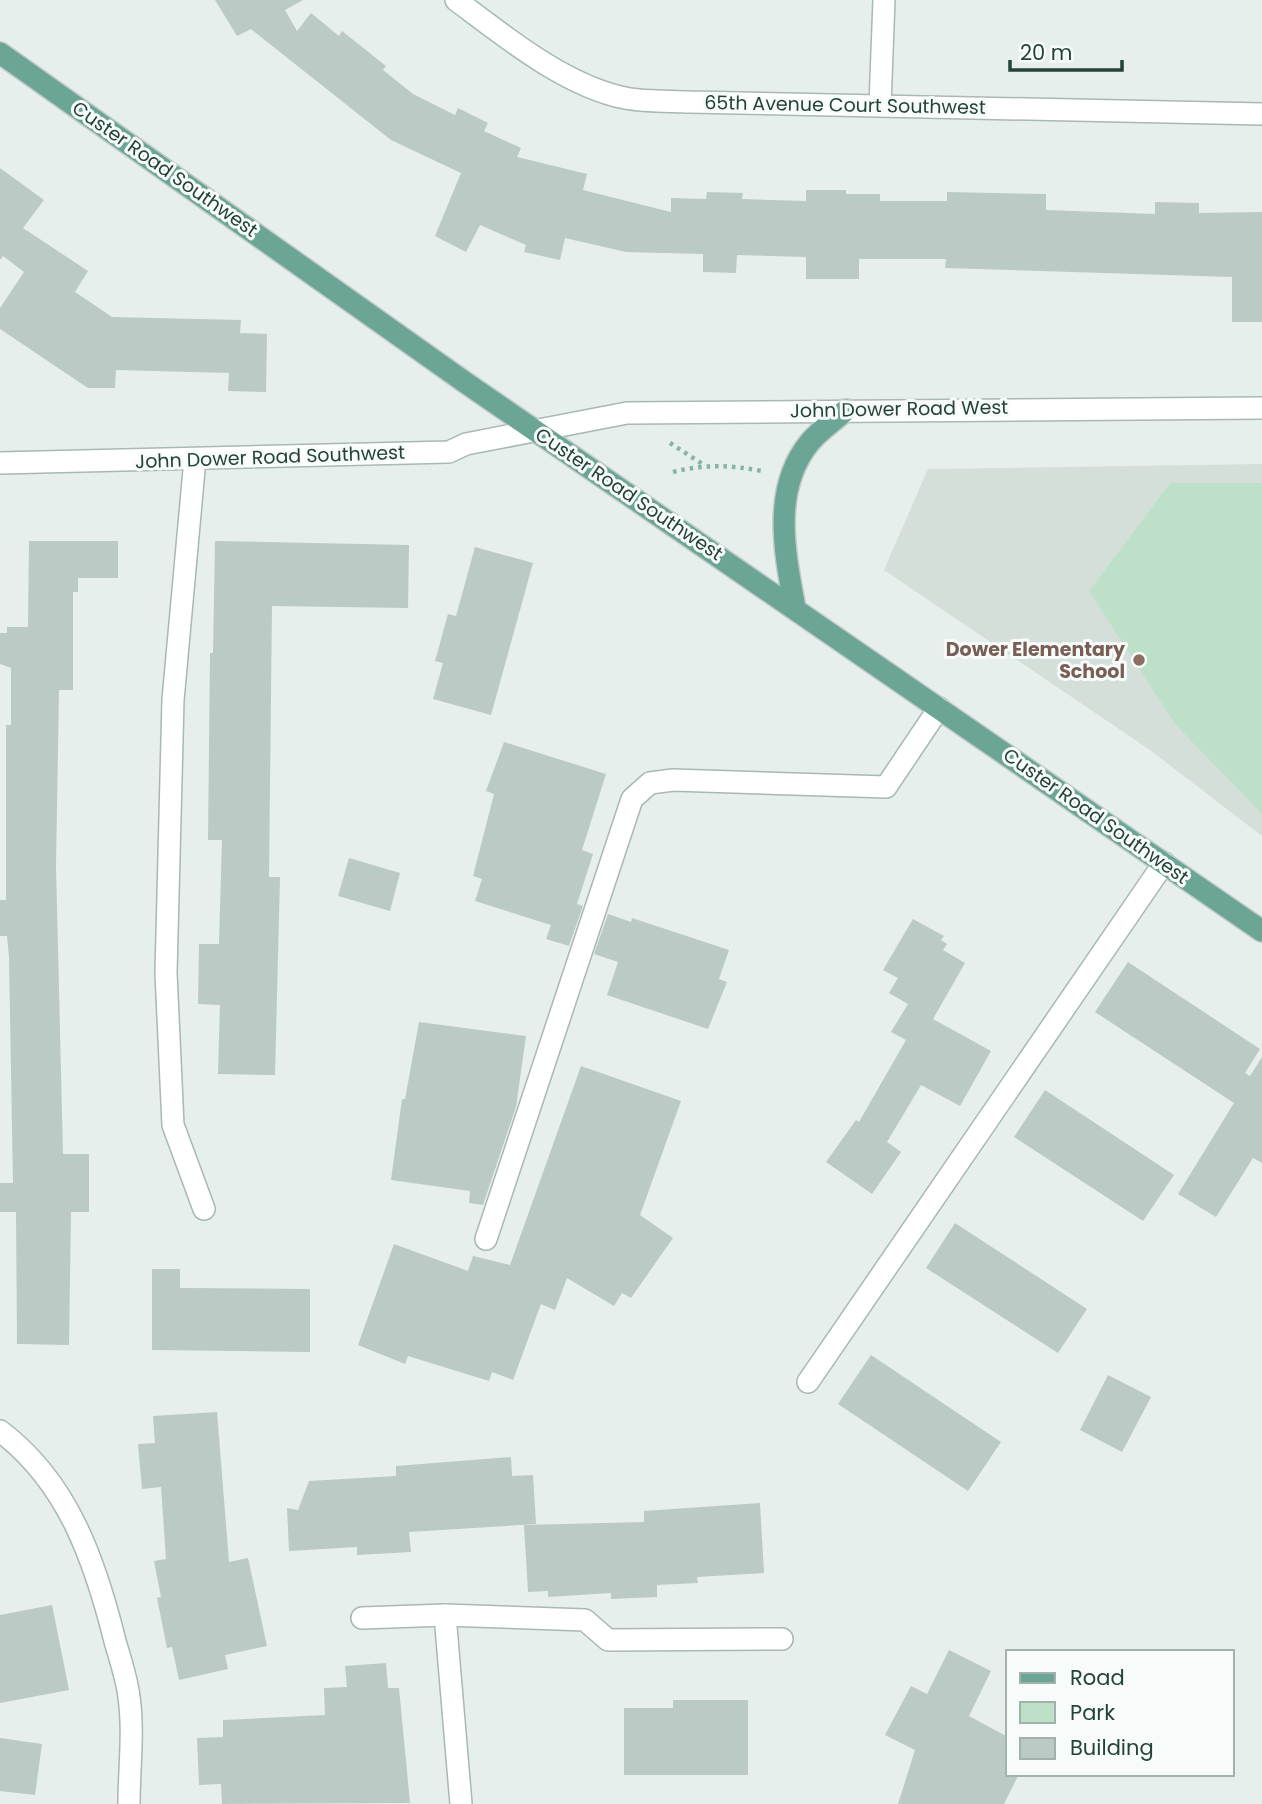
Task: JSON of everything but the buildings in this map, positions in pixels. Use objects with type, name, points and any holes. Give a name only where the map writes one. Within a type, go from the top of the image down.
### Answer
[{"type":"main road","name":"Custer Road Southwest","points":[[0,53],[537,432],[1262,931]]},
{"type":"main road","points":[[795,608],[786,558],[784,510],[789,478],[810,442],[846,410]]},
{"type":"street","name":"65th Avenue Court Southwest","points":[[456,0],[525,49],[592,88],[626,98],[690,102],[1262,114]]},
{"type":"street","points":[[880,105],[884,0]]},
{"type":"street","name":"John Dower Road West","points":[[537,432],[628,413],[1262,408]]},
{"type":"street","name":"John Dower Road Southwest","points":[[0,463],[449,452],[466,444],[537,432]]},
{"type":"street","points":[[195,459],[173,700],[166,973],[173,1125],[204,1209]]},
{"type":"street","points":[[486,1238],[632,799],[650,783],[673,780],[886,787],[939,708]]},
{"type":"street","points":[[808,1382],[1164,863]]},
{"type":"street","points":[[0,1431],[21,1447],[57,1491],[82,1532],[103,1592],[129,1698],[129,1804]]},
{"type":"street","points":[[445,1615],[461,1804]]},
{"type":"street","points":[[362,1618],[445,1615],[585,1620],[608,1640],[782,1639]]},
{"type":"path","points":[[670,442],[704,464]]},
{"type":"path","points":[[673,472],[704,464],[742,466],[772,473]]},
{"type":"shaded area","name":"Dower Elementary School","points":[[1262,464],[1262,836],[1150,750],[884,570],[928,469]]},
{"type":"green space","points":[[1170,483],[1262,483],[1262,814],[1175,724],[1089,591]]},
{"type":"place","name":"Dower Elementary School","points":[[1139,660]]}]
